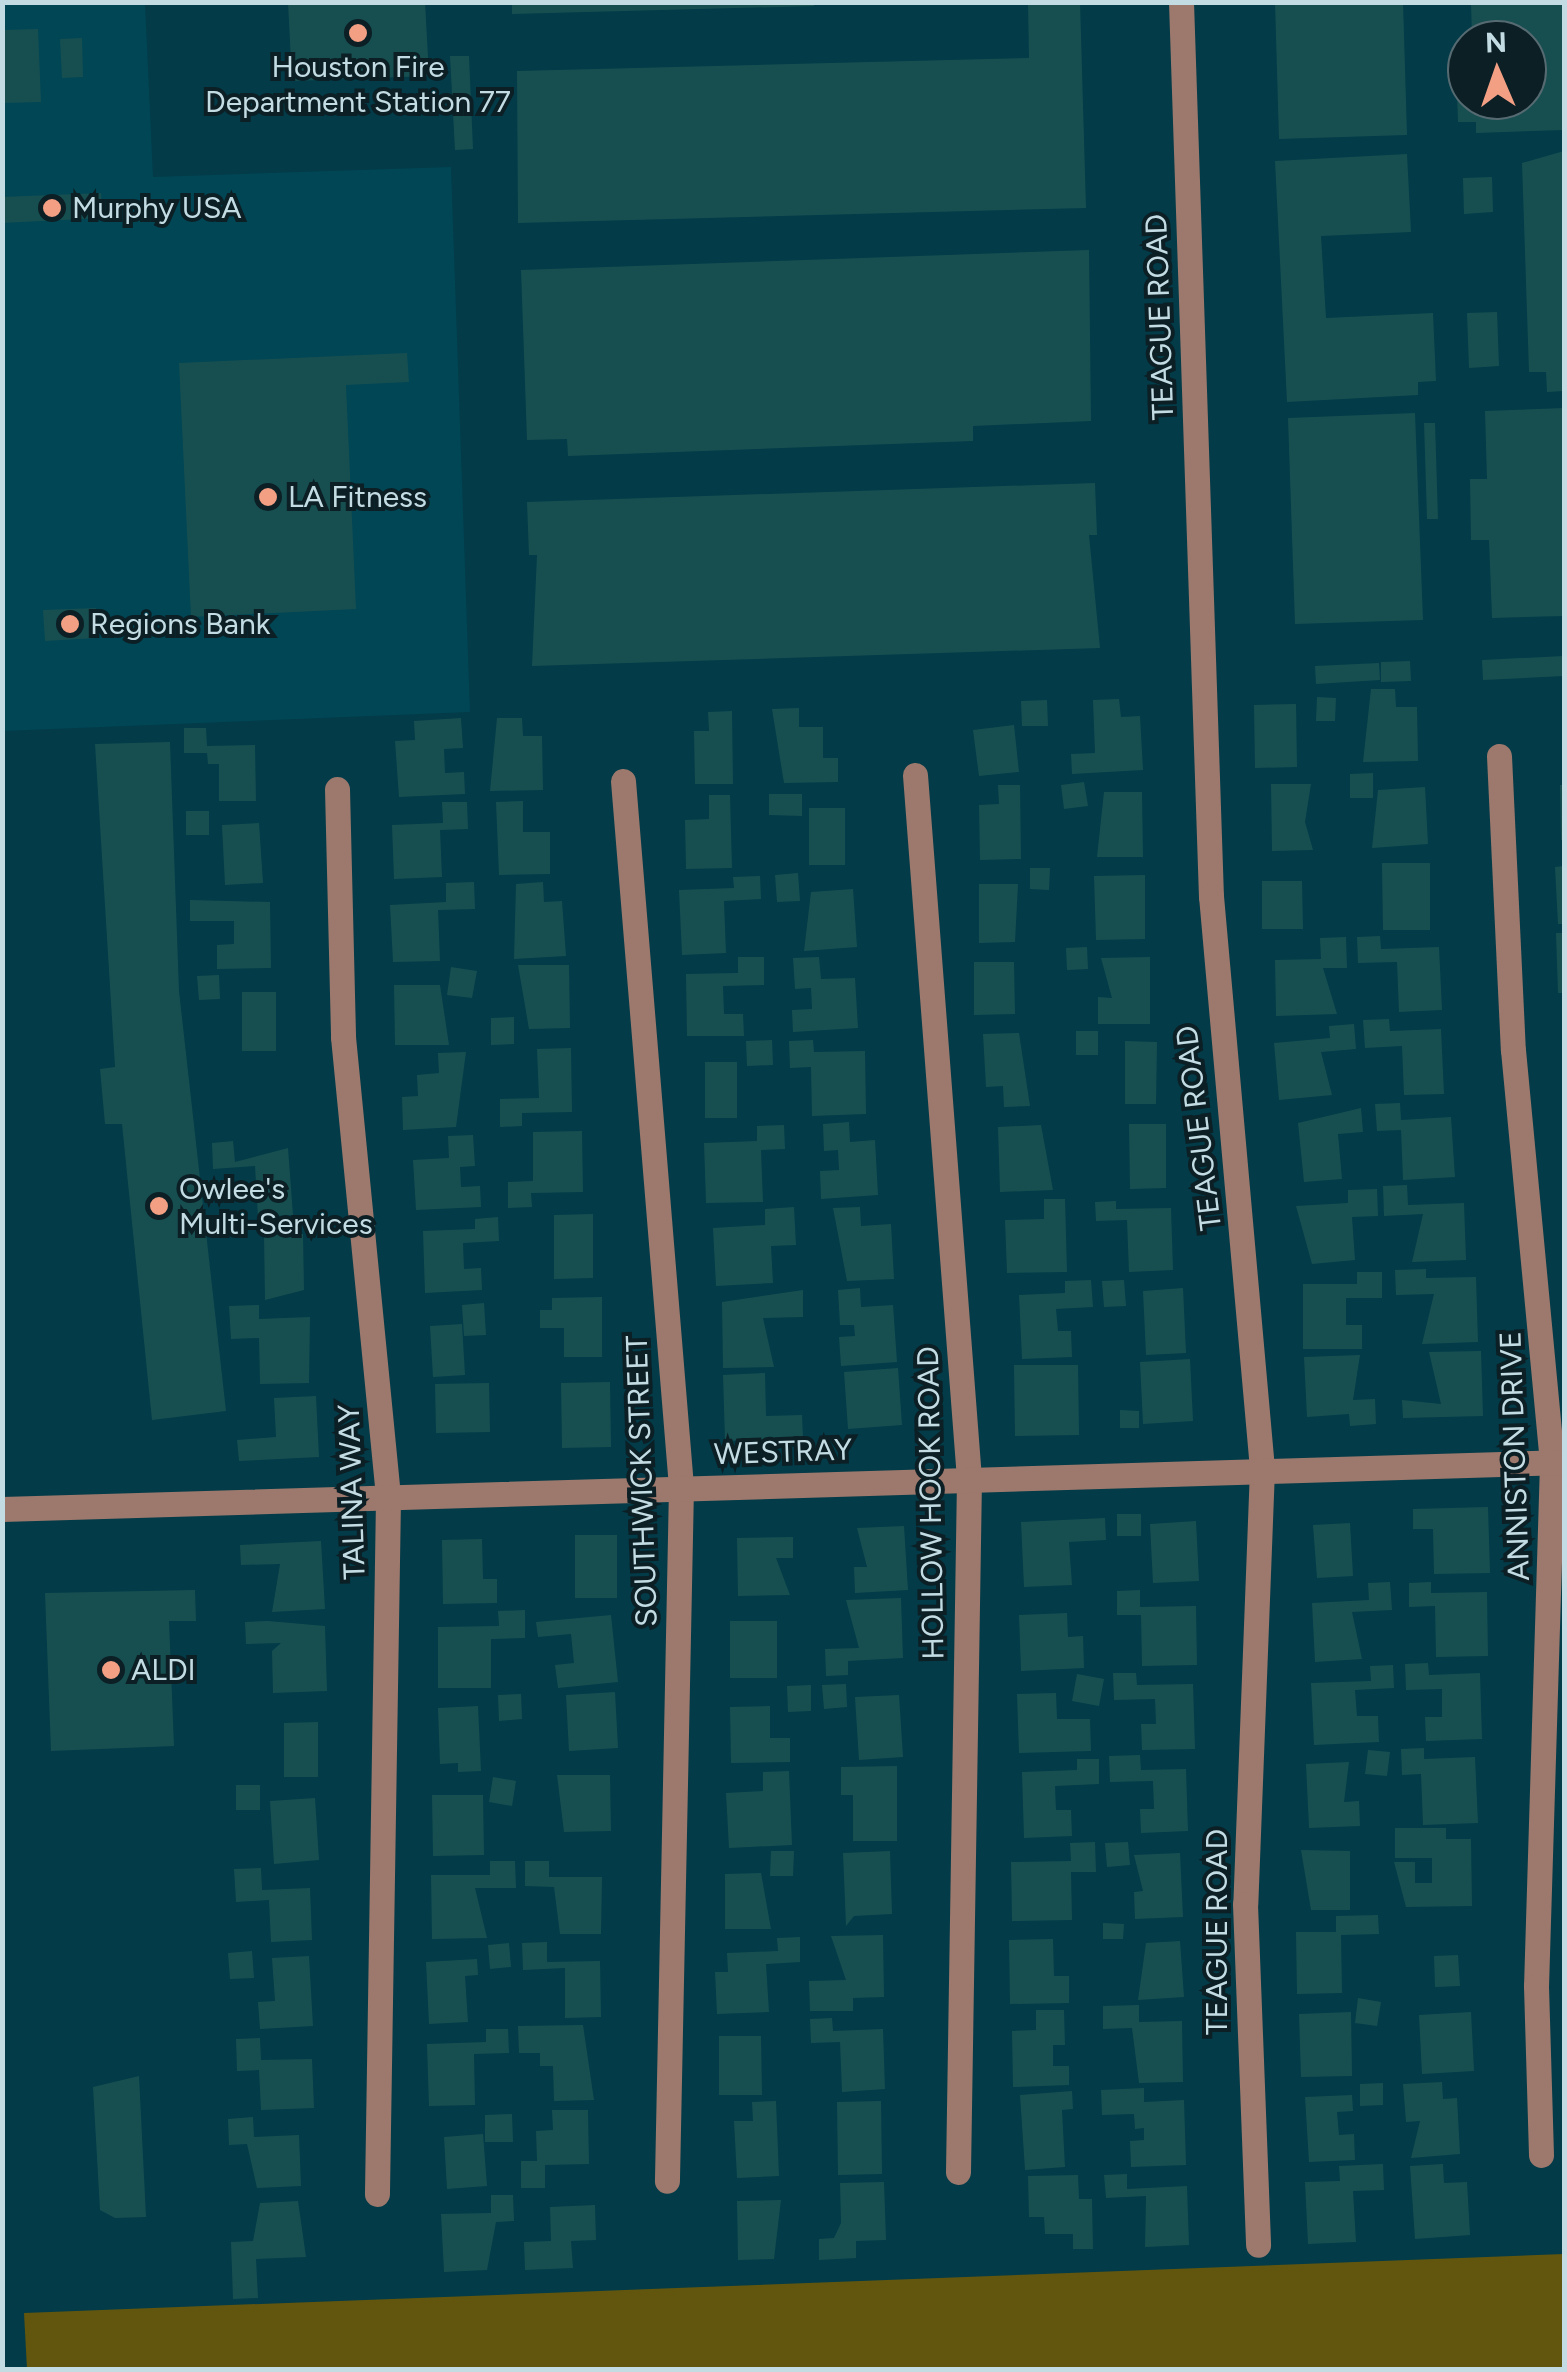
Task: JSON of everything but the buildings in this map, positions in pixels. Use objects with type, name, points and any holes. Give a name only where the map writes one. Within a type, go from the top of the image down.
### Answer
[{"type":"street","name":"TEAGUE ROAD","points":[[1181,2],[1210,896],[1262,1469],[1245,1904],[1258,2245]]},
{"type":"street","name":"ANNISTON DRIVE","points":[[1499,756],[1512,1050],[1558,1462],[1536,1986],[1540,2155]]},
{"type":"street","name":"HOLLOW HOOK ROAD","points":[[915,774],[969,1479],[958,2172]]},
{"type":"street","name":"SOUTHWICK STREET","points":[[623,781],[680,1487],[667,2181]]},
{"type":"street","name":"TALINA WAY","points":[[337,789],[343,1037],[388,1499],[377,2194]]},
{"type":"street","name":"WESTRAY","points":[[2,1509],[1558,1462]]},
{"type":"shaded area","points":[[2,3],[145,3],[153,177],[451,167],[470,712],[3,731]]},
{"type":"shaded area","points":[[1564,2254],[1564,2369],[27,2369],[24,2313]]},
{"type":"place","name":"Houston Fire Department Station 77","points":[[358,33]]},
{"type":"place","name":"Murphy USA","points":[[52,208]]},
{"type":"place","name":"LA Fitness","points":[[268,497]]},
{"type":"place","name":"Regions Bank","points":[[70,624]]},
{"type":"place","name":"Owlee's Multi-Services","points":[[159,1206]]},
{"type":"place","name":"ALDI","points":[[111,1670]]}]
